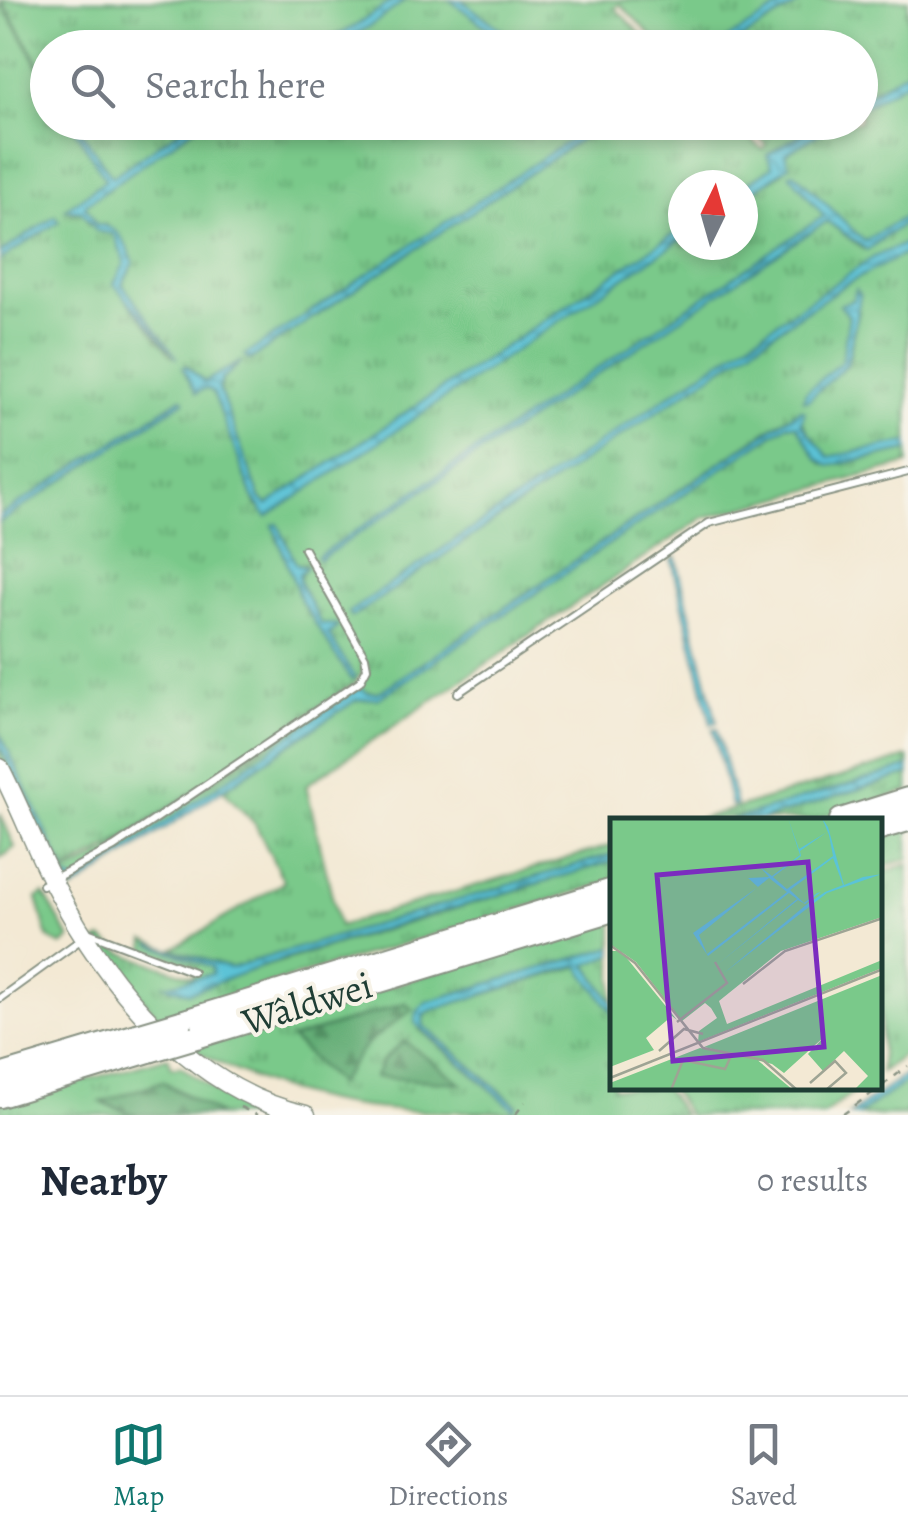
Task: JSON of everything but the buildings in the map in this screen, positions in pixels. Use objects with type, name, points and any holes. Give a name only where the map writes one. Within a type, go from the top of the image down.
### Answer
[{"type":"highway","points":[[848,818],[908,800]]},
{"type":"highway","points":[[883,827],[908,820]]},
{"type":"highway","name":"Wâldwei","points":[[0,1096],[143,1043],[610,891]]},
{"type":"highway","name":"Wâldwei","points":[[188,1029],[610,911]]},
{"type":"highway","name":"Wâldwei","points":[[0,1076],[143,1043]]},
{"type":"street","points":[[0,768],[47,882],[118,983],[186,1054],[242,1093],[306,1115]]},
{"type":"lane","points":[[458,693],[709,523],[908,472]]},
{"type":"lane","points":[[47,882],[114,847],[360,680],[366,668],[365,657],[304,549]]},
{"type":"lane","points":[[0,998],[82,935],[96,933],[193,972]]},
{"type":"path","points":[[883,1085],[908,1066]]},
{"type":"path","points":[[842,1115],[876,1090]]},
{"type":"path","points":[[514,1115],[525,1102]]},
{"type":"green space","points":[[2,0],[393,0],[348,30],[30,30],[30,48]]},
{"type":"green space","points":[[405,0],[450,0],[490,30],[363,30]]},
{"type":"green space","points":[[461,0],[792,0],[743,30],[646,30],[620,4],[615,8],[637,30],[502,30]]},
{"type":"green space","points":[[805,0],[908,0],[908,70],[878,88],[878,30],[756,30]]},
{"type":"green space","points":[[0,2],[30,52],[30,140],[82,140],[106,177],[103,184],[69,206],[71,213],[82,211],[89,224],[113,234],[106,225],[96,224],[85,205],[177,140],[571,140],[246,355],[249,360],[579,140],[752,140],[763,150],[767,145],[762,140],[791,140],[770,153],[772,167],[758,177],[758,170],[668,170],[668,238],[267,505],[260,498],[219,389],[222,379],[242,361],[204,382],[187,366],[183,369],[196,392],[206,388],[213,391],[257,507],[275,510],[668,248],[668,260],[758,260],[758,188],[783,172],[785,154],[808,140],[878,140],[878,98],[908,80],[908,215],[864,241],[791,173],[825,216],[317,558],[827,221],[863,249],[908,220],[908,242],[835,284],[349,612],[352,617],[846,284],[908,252],[908,442],[829,457],[821,452],[800,418],[786,418],[378,693],[356,691],[78,882],[65,877],[73,890],[65,894],[58,881],[61,877],[106,853],[363,681],[369,668],[362,658],[362,673],[355,682],[115,844],[62,873],[55,874],[0,757],[0,746],[64,870],[0,733],[0,522],[184,401],[181,398],[0,516],[0,260],[59,221],[55,216],[0,253]],"holes":[[[114,235],[128,251],[131,269],[122,284],[173,358],[115,284],[126,263]],[[860,296],[848,364],[804,400],[842,361],[849,316],[840,305]],[[273,525],[296,564],[305,564],[299,581],[321,624],[339,625],[329,635],[354,676],[351,679],[301,601]]]},
{"type":"green space","points":[[87,140],[165,140],[112,177]]},
{"type":"green space","points":[[788,424],[797,425],[823,464],[837,465],[908,450],[908,464],[703,518],[306,785],[339,926],[610,846],[610,855],[231,968],[173,949],[284,882],[255,824],[223,790],[356,700],[379,698]]},
{"type":"green space","points":[[908,757],[908,767],[804,802],[750,815],[703,818]]},
{"type":"green space","points":[[908,774],[908,791],[819,818],[767,818]]},
{"type":"green space","points":[[0,813],[15,847],[0,859]]},
{"type":"green space","points":[[908,828],[908,859],[883,866],[883,835]]},
{"type":"green space","points":[[610,862],[610,882],[158,1017],[96,942],[102,939],[122,953],[193,977],[196,967],[145,950],[145,940],[213,967],[212,974],[170,990],[245,972]]},
{"type":"green space","points":[[908,864],[908,1052],[883,1071],[883,872]]},
{"type":"green space","points":[[44,894],[70,939],[62,946],[48,938],[37,898]]},
{"type":"green space","points":[[610,918],[610,948],[426,1002],[419,1029],[514,1109],[517,1105],[423,1025],[423,1017],[429,1011],[580,966],[610,1009],[610,1090],[665,1090],[683,1115],[390,1109],[313,1098],[234,1070],[191,1048]],"holes":[[[405,1003],[353,1059],[338,1084],[293,1038]]]},
{"type":"green space","points":[[610,955],[610,999],[587,965]]},
{"type":"green space","points":[[405,1003],[413,1009],[366,1044],[338,1084],[292,1039]]},
{"type":"green space","points":[[404,1041],[461,1083],[375,1077],[383,1060]]},
{"type":"green space","points":[[168,1057],[172,1068],[180,1066],[251,1115],[220,1115],[163,1081],[106,1105],[136,1115],[0,1115],[0,1104]]},
{"type":"green space","points":[[908,1080],[908,1115],[858,1115]]},
{"type":"green space","points":[[163,1081],[220,1115],[136,1115],[101,1102]]},
{"type":"green space","points":[[671,1090],[857,1090],[823,1115],[688,1115]]},
{"type":"water","points":[[393,0],[405,0],[363,30],[348,30]]},
{"type":"water","points":[[450,0],[461,0],[502,30],[490,30]]},
{"type":"water","points":[[792,0],[805,0],[755,30],[742,30]]},
{"type":"water","points":[[908,70],[908,80],[878,98],[878,88]]},
{"type":"water","points":[[81,140],[87,140],[112,177],[165,140],[177,140],[85,205],[96,224],[117,232],[124,242],[134,263],[122,284],[178,359],[114,284],[125,263],[114,234],[97,231],[81,211],[66,209],[106,180]]},
{"type":"water","points":[[570,140],[579,140],[249,360],[245,355]]},
{"type":"water","points":[[791,140],[808,140],[785,154],[789,166],[758,188],[758,177],[772,167],[767,155]]},
{"type":"water","points":[[794,172],[864,241],[908,215],[908,220],[867,250],[827,221],[319,560],[317,557],[824,216],[790,174]]},
{"type":"water","points":[[55,216],[59,221],[0,260],[1,253]]},
{"type":"water","points":[[668,238],[668,248],[267,517],[253,497],[213,392],[206,388],[196,393],[183,368],[186,366],[204,382],[242,361],[222,379],[219,389],[260,498],[267,505]]},
{"type":"water","points":[[908,242],[908,252],[846,284],[352,617],[349,612],[874,257]]},
{"type":"water","points":[[856,290],[860,296],[847,364],[808,400],[803,400],[806,392],[842,361],[849,316],[840,305],[853,300]]},
{"type":"water","points":[[182,398],[184,401],[0,522],[0,516]]},
{"type":"water","points":[[801,409],[805,411],[801,423],[829,457],[908,442],[908,450],[829,466],[817,458],[797,425],[788,424],[379,698],[356,700],[73,890],[65,877],[78,882],[355,691],[361,688],[378,693]]},
{"type":"water","points":[[278,524],[296,564],[307,567],[299,574],[299,581],[321,624],[339,625],[329,635],[355,677],[351,679],[301,601],[273,525]]},
{"type":"water","points":[[676,557],[717,722],[711,724],[672,560]]},
{"type":"water","points":[[717,728],[736,805],[731,806],[713,729]]},
{"type":"water","points":[[0,733],[64,870],[61,871],[0,746]]},
{"type":"water","points":[[908,767],[908,774],[767,818],[738,818]]},
{"type":"water","points":[[610,855],[610,862],[282,959],[188,993],[165,985],[212,974],[212,967],[150,944],[231,968]]},
{"type":"water","points":[[610,948],[610,955],[587,965],[610,999],[610,1009],[578,965],[429,1011],[423,1017],[423,1025],[517,1106],[514,1109],[415,1023],[417,1012],[426,1002]]},
{"type":"water","points":[[908,1073],[908,1080],[858,1115],[849,1115]]}]
